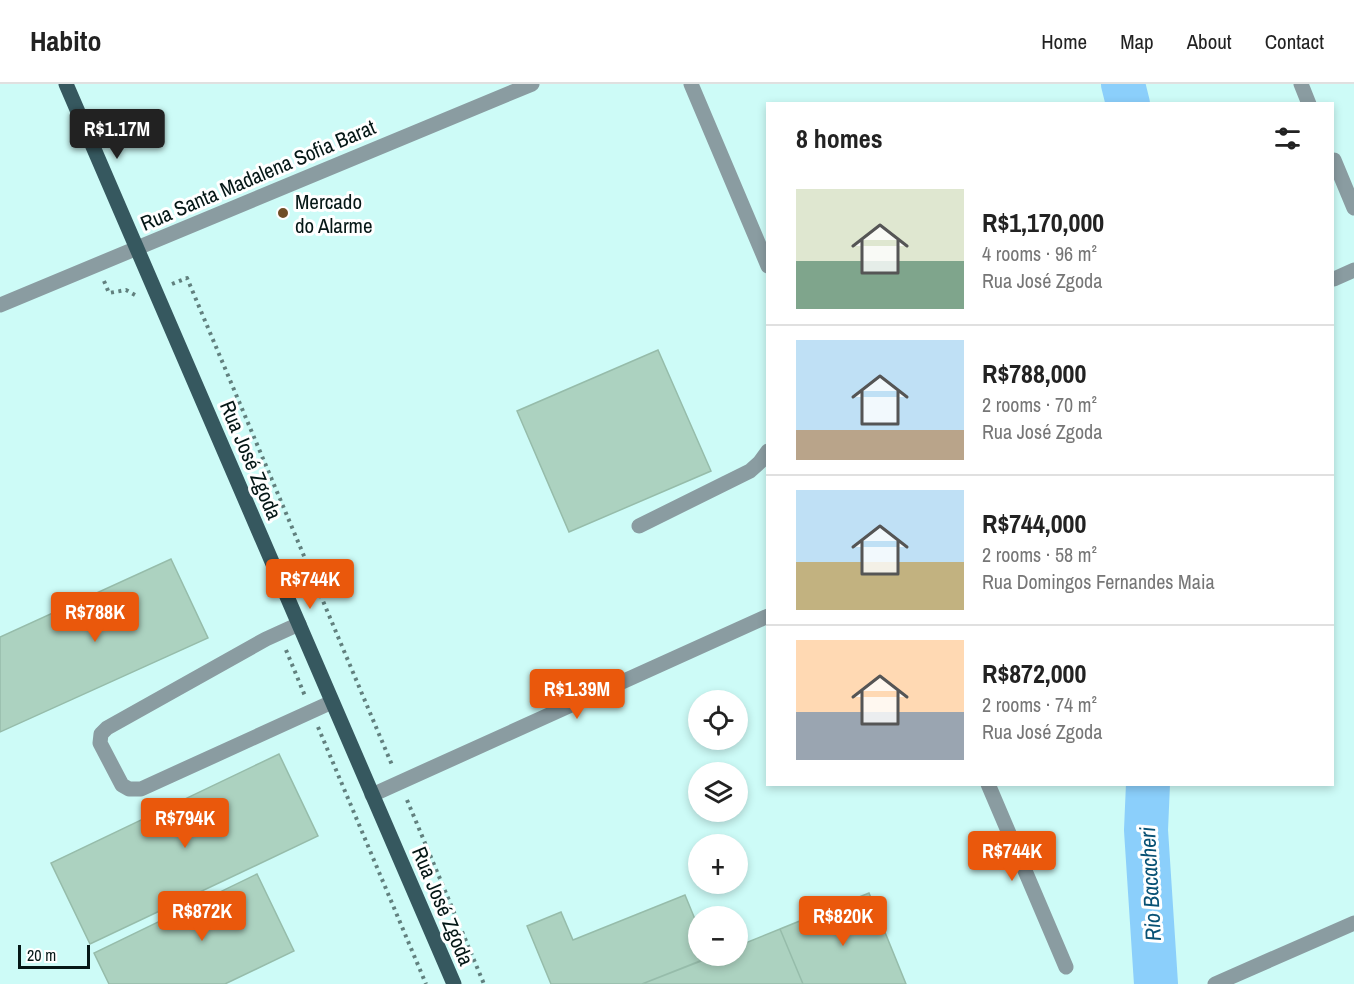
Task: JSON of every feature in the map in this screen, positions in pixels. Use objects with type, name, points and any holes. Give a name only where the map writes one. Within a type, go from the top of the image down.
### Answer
[{"type":"main road","name":"Rua José Zgoda","points":[[66,84],[454,984]]},
{"type":"street","name":"Rua Santa Madalena Sofia Barat","points":[[0,305],[532,84]]},
{"type":"street","points":[[691,84],[766,261]]},
{"type":"street","points":[[1301,84],[1308,102]]},
{"type":"street","points":[[1334,160],[1354,208]]},
{"type":"street","points":[[1334,279],[1354,270]]},
{"type":"street","points":[[639,525],[750,471],[766,454]]},
{"type":"street","points":[[372,795],[766,617]]},
{"type":"street","points":[[299,624],[266,639],[107,728],[101,734],[100,743],[122,785],[129,789],[141,789],[332,702]]},
{"type":"street","points":[[989,786],[1066,967]]},
{"type":"street","points":[[1215,984],[1354,923]]},
{"type":"path","points":[[187,278],[390,762]]},
{"type":"path","points":[[109,293],[126,290],[138,299]]},
{"type":"path","points":[[411,810],[484,984]]},
{"type":"building","points":[[658,350],[711,471],[569,532],[517,411]]},
{"type":"building","points":[[171,559],[208,638],[0,732],[0,637]]},
{"type":"building","points":[[279,754],[318,836],[90,944],[51,863]]},
{"type":"building","points":[[257,874],[294,951],[225,984],[109,984],[94,953]]},
{"type":"building","points":[[869,893],[906,984],[803,984],[780,929]]},
{"type":"building","points":[[685,895],[690,906],[688,966],[642,984],[551,984],[527,926],[561,912],[573,940]]},
{"type":"building","points":[[780,929],[803,984],[642,984],[688,966],[748,966],[748,942]]},
{"type":"waterway","name":"Rio Bacacheri","points":[[1123,84],[1128,102]]},
{"type":"waterway","name":"Rio Bacacheri","points":[[1148,786],[1146,830],[1156,984]]},
{"type":"place","name":"Mercado do Alarme","points":[[283,213]]}]
